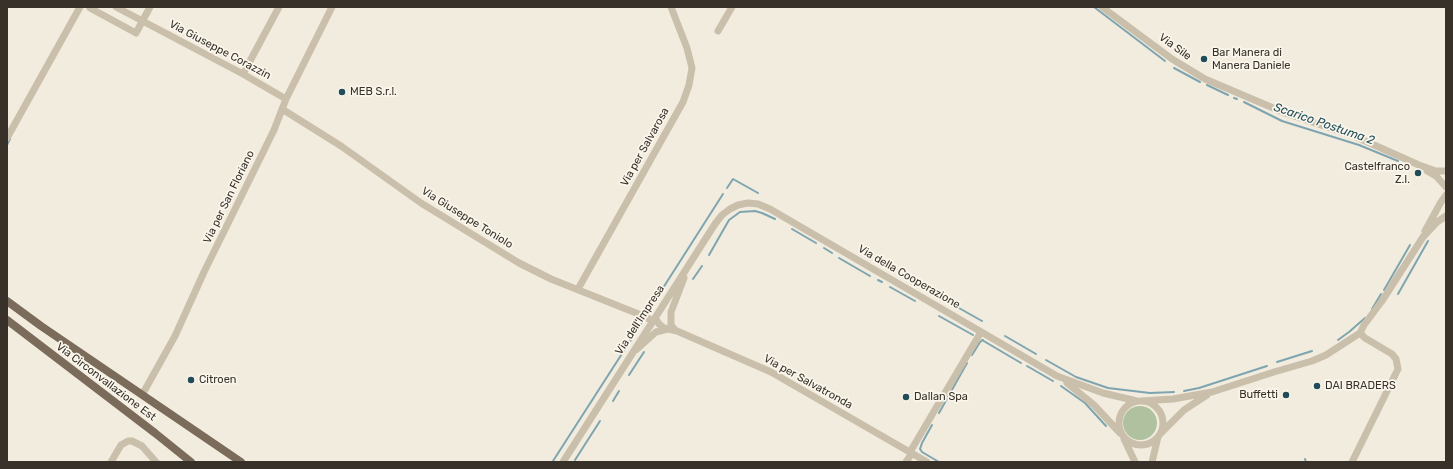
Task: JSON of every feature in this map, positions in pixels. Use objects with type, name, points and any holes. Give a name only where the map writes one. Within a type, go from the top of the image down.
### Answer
[{"type":"main road","points":[[7,301],[241,462]]},
{"type":"main road","name":"Via Circonvallazione Est","points":[[7,320],[155,432],[191,462]]},
{"type":"main road","points":[[155,432],[157,438],[184,462]]},
{"type":"street","points":[[7,138],[80,7]]},
{"type":"street","points":[[91,7],[90,8],[136,33],[150,7]]},
{"type":"street","name":"Via Giuseppe Corazzin","points":[[116,7],[243,74],[286,99]]},
{"type":"street","points":[[243,74],[279,7]]},
{"type":"street","name":"Via per San Floriano","points":[[142,395],[175,336],[204,272],[274,130],[286,99],[332,7]]},
{"type":"street","name":"Via per Salvarosa","points":[[578,289],[683,102],[689,85],[692,68],[687,48],[671,7]]},
{"type":"street","points":[[718,31],[732,7]]},
{"type":"street","name":"Via Sile","points":[[1102,7],[1172,59],[1205,79],[1285,113],[1354,136],[1419,166],[1436,176],[1446,187]]},
{"type":"street","name":"Via Giuseppe Toniolo","points":[[282,109],[341,146],[381,176],[459,227],[519,263],[551,279],[653,320]]},
{"type":"street","name":"Via Sile","points":[[1419,166],[1436,171],[1446,171]]},
{"type":"street","name":"Via della Cooperazione","points":[[1057,376],[1103,393],[1139,401],[1172,399],[1212,392],[1312,361],[1326,355],[1360,333],[1423,237],[1437,208],[1446,195]]},
{"type":"street","name":"Via della Cooperazione","points":[[748,203],[758,204],[770,209],[1057,376],[1094,405],[1122,436]]},
{"type":"street","name":"Via dell'Impresa","points":[[564,461],[631,354],[721,217],[732,208],[748,203]]},
{"type":"street","name":"Via della Cooperazione","points":[[1423,237],[1437,222],[1446,216]]},
{"type":"street","points":[[631,354],[656,332],[671,329],[671,310],[688,267]]},
{"type":"street","name":"Via per Salvatronda","points":[[653,320],[661,326],[764,369],[927,462]]},
{"type":"street","points":[[906,462],[981,332]]},
{"type":"street","points":[[1352,462],[1398,369],[1396,358],[1392,354],[1365,338],[1360,333]]},
{"type":"street","name":"Via della Cooperazione","points":[[1159,436],[1184,410],[1212,392]]},
{"type":"street","points":[[1135,462],[1122,436],[1118,424],[1121,412],[1130,404],[1139,401],[1153,405],[1159,411],[1163,424],[1152,462]]},
{"type":"street","points":[[1122,436],[1131,443],[1139,445],[1148,444],[1159,436]]},
{"type":"street","points":[[111,462],[121,445],[130,441],[134,441],[142,446],[156,462]]},
{"type":"green space","points":[[1137,406],[1143,406],[1152,411],[1156,417],[1156,429],[1152,435],[1143,440],[1137,440],[1128,435],[1123,426],[1123,420],[1128,411]]},
{"type":"waterway","name":"Scarico Postuma 2","points":[[1094,7],[1165,61]]},
{"type":"waterway","name":"Scarico Postuma 2","points":[[1174,68],[1200,82]]},
{"type":"waterway","name":"Scarico Postuma 2","points":[[1207,85],[1228,95]]},
{"type":"waterway","name":"Scarico Postuma 2","points":[[1244,102],[1282,121],[1359,145],[1398,161]]},
{"type":"waterway","points":[[7,145],[10,139]]},
{"type":"waterway","points":[[727,188],[733,179],[758,193]]},
{"type":"waterway","points":[[647,313],[723,194]]},
{"type":"waterway","points":[[709,255],[729,220],[740,212],[755,211],[775,219]]},
{"type":"waterway","points":[[792,229],[816,243]]},
{"type":"waterway","name":"Scarico Postuma 2","points":[[1398,294],[1428,241]]},
{"type":"waterway","points":[[1384,290],[1410,245]]},
{"type":"waterway","points":[[824,248],[832,253]]},
{"type":"waterway","points":[[839,258],[870,276]]},
{"type":"waterway","points":[[693,279],[702,266]]},
{"type":"waterway","points":[[904,277],[982,321]]},
{"type":"waterway","points":[[878,280],[882,282]]},
{"type":"waterway","points":[[890,287],[915,301]]},
{"type":"waterway","points":[[1372,309],[1381,294]]},
{"type":"waterway","points":[[939,316],[973,335]]},
{"type":"waterway","points":[[1338,340],[1365,318]]},
{"type":"waterway","points":[[553,461],[643,321]]},
{"type":"waterway","points":[[1005,336],[1036,354]]},
{"type":"waterway","points":[[982,340],[1021,363]]},
{"type":"waterway","points":[[972,355],[980,342],[983,340]]},
{"type":"waterway","points":[[1277,362],[1312,351]]},
{"type":"waterway","points":[[629,375],[644,352]]},
{"type":"waterway","points":[[1046,360],[1076,377],[1108,388],[1150,393],[1174,392]]},
{"type":"waterway","points":[[939,413],[967,363]]},
{"type":"waterway","points":[[1027,366],[1053,381]]},
{"type":"waterway","points":[[1184,391],[1199,388],[1267,366]]},
{"type":"waterway","points":[[1061,386],[1085,403],[1106,426]]},
{"type":"waterway","points":[[613,401],[619,391]]},
{"type":"waterway","points":[[575,460],[600,421]]},
{"type":"waterway","points":[[932,425],[920,449],[922,452],[939,462]]},
{"type":"place","name":"Bar Manera di Manera Daniele","points":[[1204,59]]},
{"type":"place","name":"MEB S.r.l.","points":[[342,92]]},
{"type":"place","name":"Castelfranco Z.I.","points":[[1418,173]]},
{"type":"place","name":"Citroen","points":[[191,380]]},
{"type":"place","name":"DAI BRADERS","points":[[1317,386]]},
{"type":"place","name":"Buffetti","points":[[1286,395]]},
{"type":"place","name":"Dallan Spa","points":[[906,397]]}]
